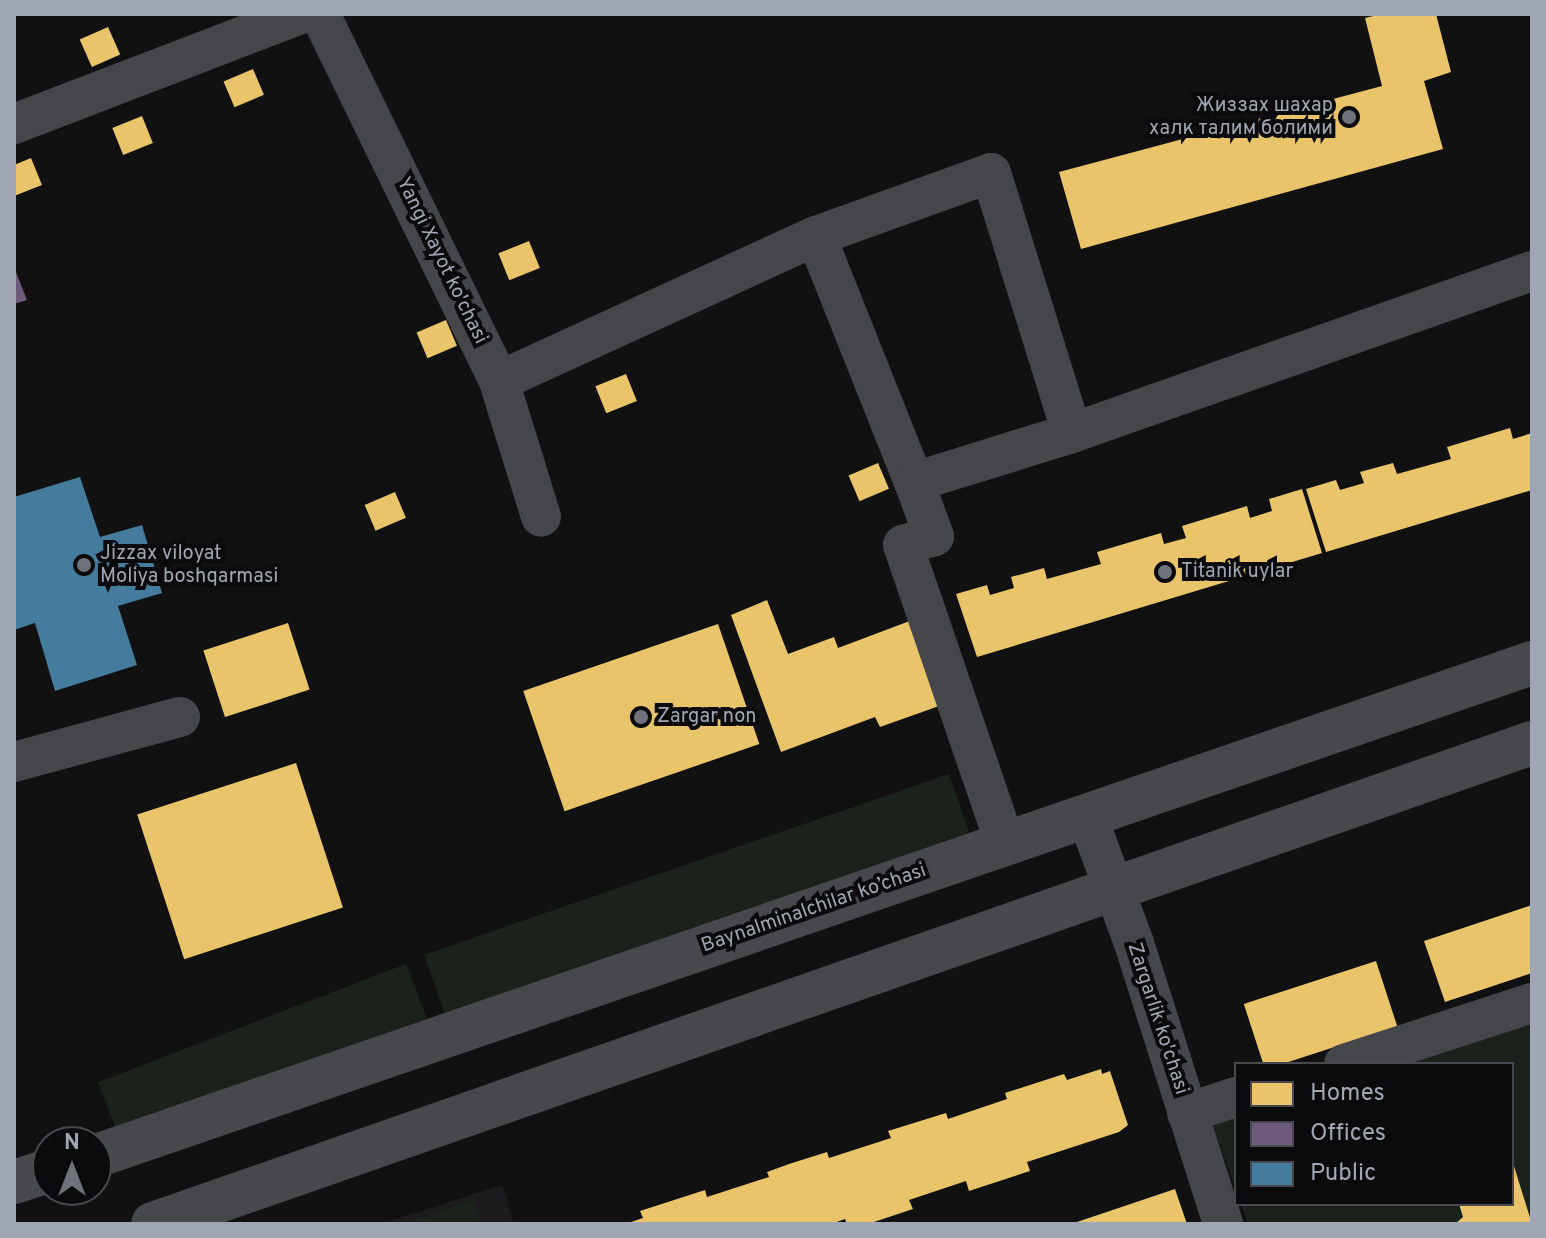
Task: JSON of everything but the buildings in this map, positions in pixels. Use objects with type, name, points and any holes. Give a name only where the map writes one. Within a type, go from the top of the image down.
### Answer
[{"type":"main road","name":"Baynalminalchilar ko’chasi","points":[[112,1150],[1532,663]]},
{"type":"main road","points":[[153,1224],[1532,743]]},
{"type":"street","points":[[14,124],[300,14]]},
{"type":"street","name":"Yangi Xayot ko'chasi","points":[[320,14],[499,381],[541,517]]},
{"type":"street","points":[[499,381],[816,236],[991,173],[1072,433]]},
{"type":"street","points":[[816,236],[934,536],[903,545],[1005,843]]},
{"type":"street","points":[[914,482],[1072,433],[1532,271]]},
{"type":"street","points":[[14,762],[180,717]]},
{"type":"street","name":"Zargarlik ko'chasi","points":[[1087,816],[1114,888],[1223,1224]]},
{"type":"street","points":[[1350,1062],[1532,1003]]},
{"type":"street","points":[[1187,1113],[1234,1098]]},
{"type":"shaded area","points":[[949,774],[970,835],[445,1015],[424,955]]},
{"type":"shaded area","points":[[406,964],[428,1022],[120,1140],[98,1082]]},
{"type":"shaded area","points":[[1532,1021],[1532,1224],[1248,1224],[1242,1206],[1514,1206],[1514,1062],[1401,1062]]},
{"type":"shaded area","points":[[1234,1115],[1234,1184],[1211,1121]]},
{"type":"shaded area","points":[[502,1185],[514,1224],[381,1224]]},
{"type":"shaded area","points":[[473,1200],[481,1224],[403,1224]]},
{"type":"place","name":"Жиззах шахар халк талим болими","points":[[1349,117]]},
{"type":"place","name":"Jizzax viloyat Moliya boshqarmasi","points":[[84,565]]},
{"type":"place","name":"Titanik uylar","points":[[1165,572]]},
{"type":"place","name":"Zargar non","points":[[641,717]]}]
